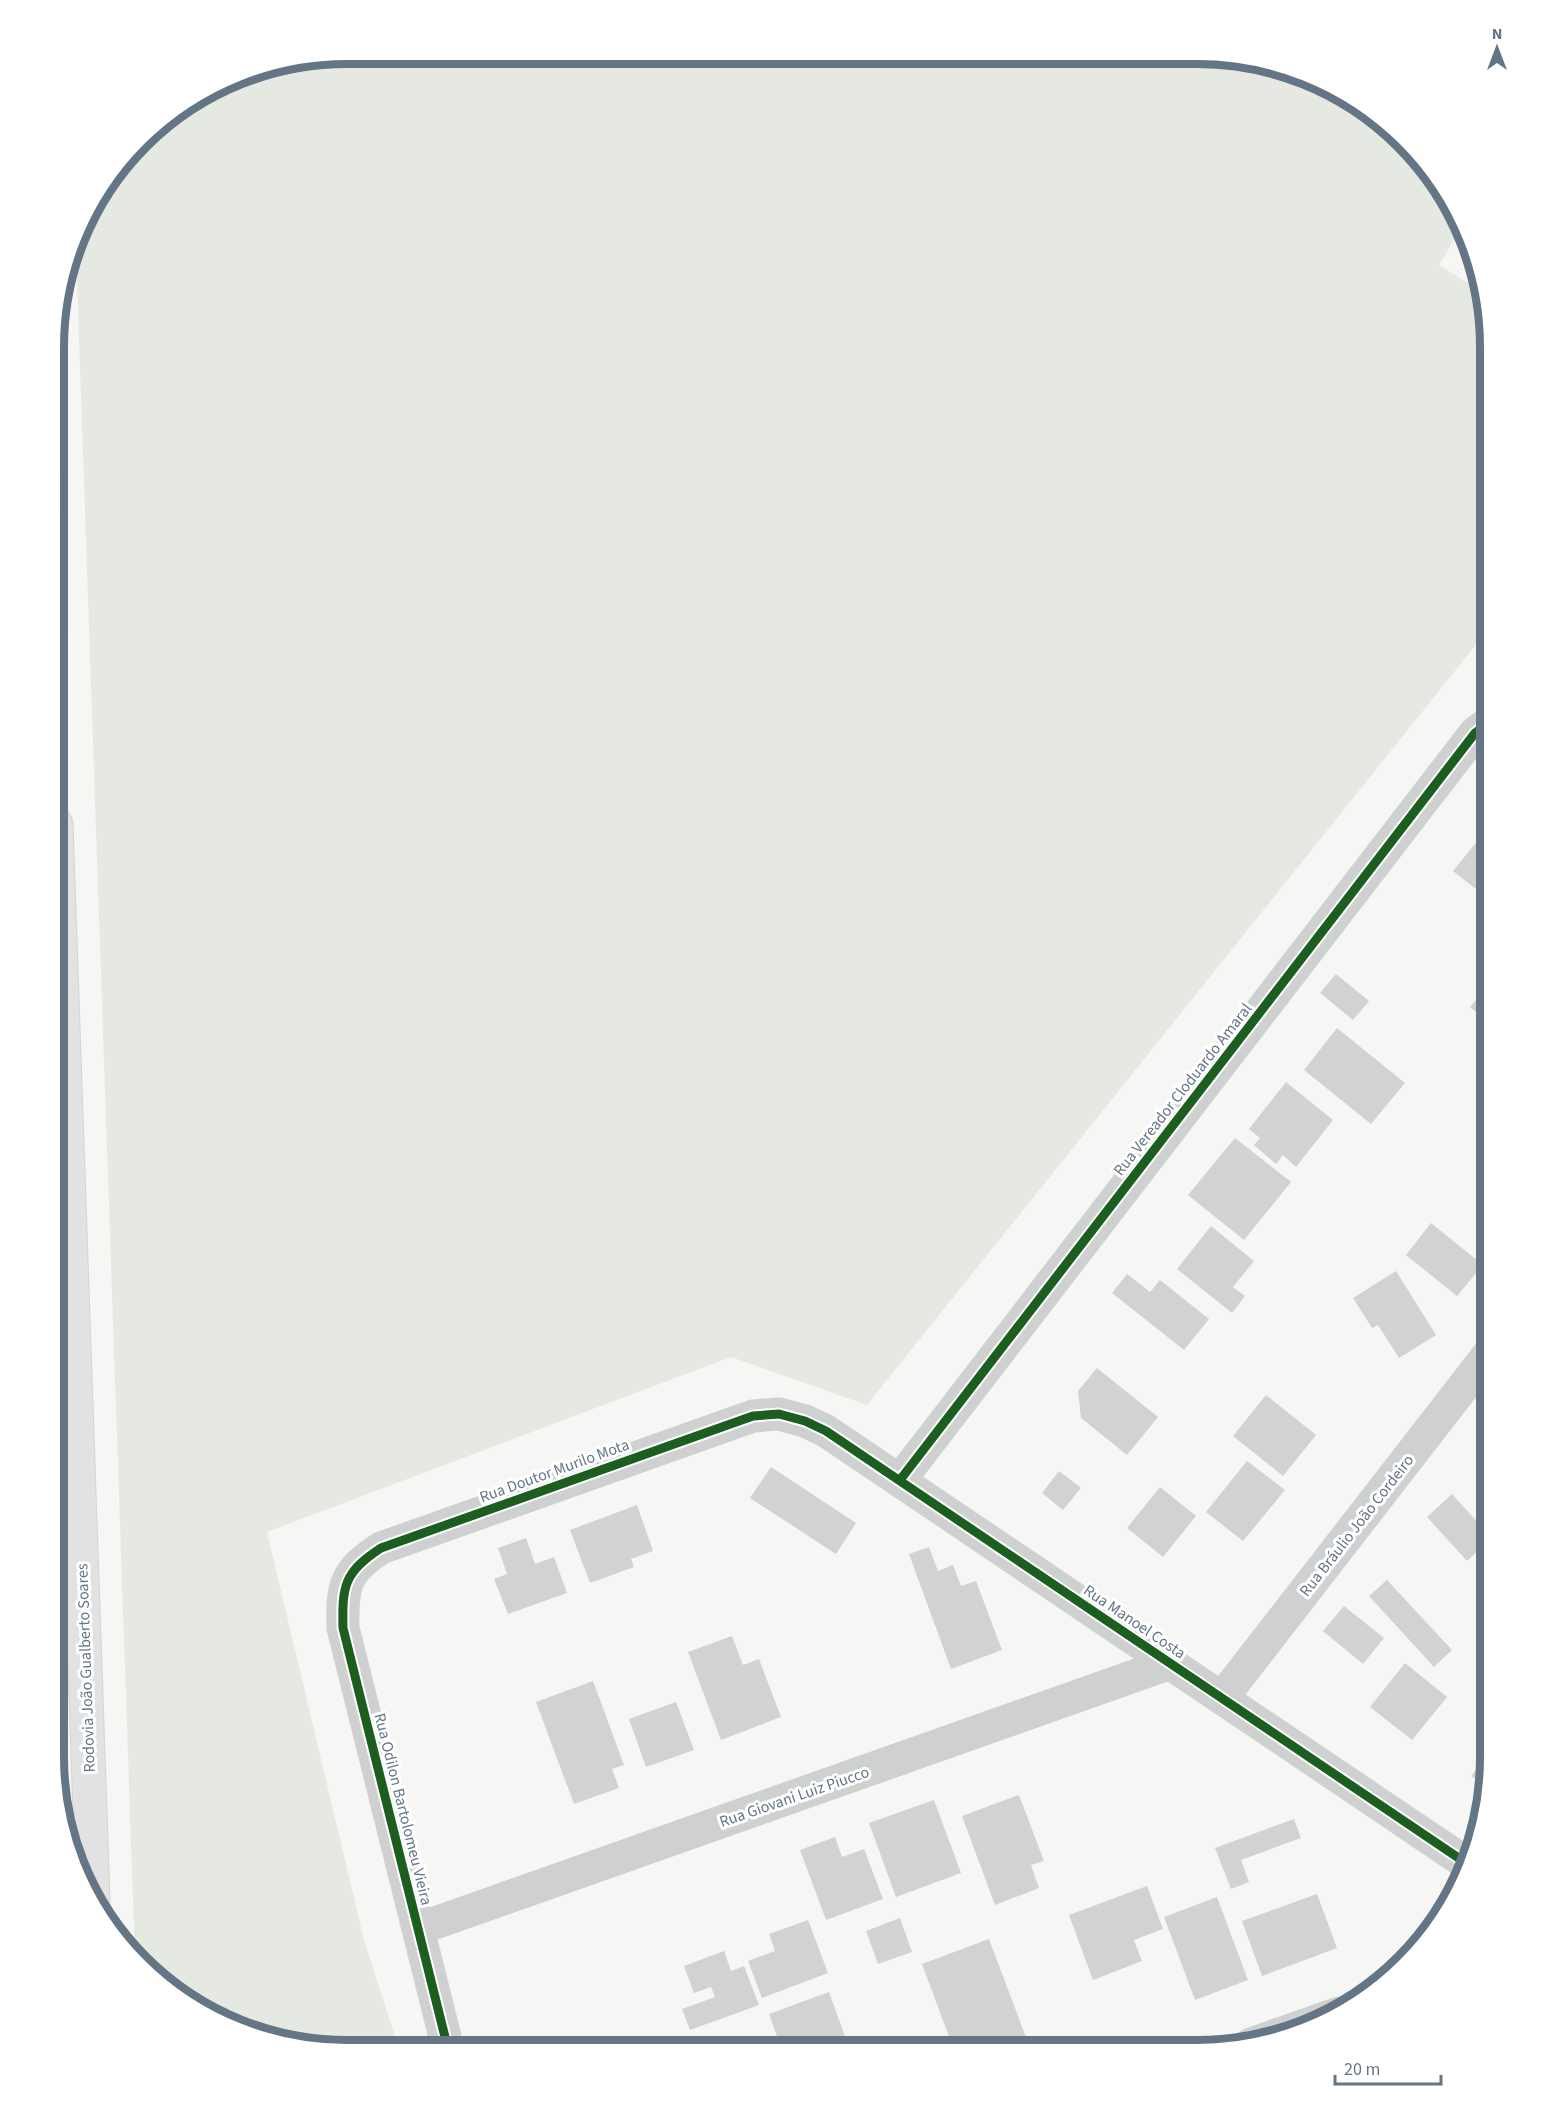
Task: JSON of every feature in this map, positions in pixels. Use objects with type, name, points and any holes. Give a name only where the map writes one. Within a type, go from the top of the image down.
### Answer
[{"type":"main road","name":"Rodovia João Gualberto Soares","points":[[64,1057],[92,1879]]},
{"type":"street","name":"Rua Vereador Cloduardo Amaral","points":[[900,1480],[1480,729]]},
{"type":"street","name":"Rua Bráulio João Cordeiro","points":[[1222,1698],[1480,1365]]},
{"type":"street","name":"Rua Manoel Costa","points":[[779,1414],[805,1421],[826,1431],[1461,1860]]},
{"type":"street","name":"Rua Doutor Murilo Mota","points":[[349,1576],[362,1560],[381,1548],[730,1423],[753,1416],[779,1414]]},
{"type":"street","name":"Rua Odilon Bartolomeu Vieira","points":[[349,1576],[342,1601],[343,1628],[446,2040]]},
{"type":"street","name":"Rua Giovani Luiz Piucco","points":[[418,1929],[1171,1663]]},
{"type":"shaded area","points":[[1197,64],[1234,67],[1271,74],[1306,86],[1355,112],[1398,147],[1433,190],[1457,235],[1439,265],[1474,287],[1480,329],[1480,639],[867,1405],[731,1357],[267,1532],[364,1940],[396,2040],[311,2038],[274,2031],[239,2019],[190,1993],[147,1958],[134,1943],[77,267],[86,239],[112,190],[147,147],[175,123],[206,102],[239,86],[274,74],[329,65]]},
{"type":"building","points":[[1480,838],[1480,892],[1453,871]]},
{"type":"building","points":[[1336,974],[1369,1001],[1353,1020],[1320,993]]},
{"type":"building","points":[[1480,995],[1480,1015],[1470,1007]]},
{"type":"building","points":[[1337,1028],[1405,1083],[1371,1124],[1304,1070]]},
{"type":"building","points":[[1286,1082],[1333,1120],[1296,1167],[1283,1155],[1276,1164],[1254,1145],[1260,1138],[1249,1129]]},
{"type":"building","points":[[1235,1138],[1291,1182],[1244,1240],[1188,1195]]},
{"type":"building","points":[[1431,1223],[1480,1263],[1480,1269],[1457,1296],[1406,1255]]},
{"type":"building","points":[[1211,1226],[1254,1261],[1233,1287],[1245,1296],[1232,1313],[1177,1269]]},
{"type":"building","points":[[1396,1271],[1436,1335],[1399,1358],[1378,1325],[1372,1328],[1353,1298]]},
{"type":"building","points":[[1127,1274],[1150,1292],[1160,1280],[1209,1319],[1184,1350],[1112,1293]]},
{"type":"building","points":[[1097,1368],[1158,1417],[1127,1455],[1081,1418],[1078,1391]]},
{"type":"building","points":[[1266,1395],[1316,1435],[1283,1476],[1233,1436]]},
{"type":"building","points":[[1247,1461],[1285,1490],[1243,1541],[1206,1512]]},
{"type":"building","points":[[771,1467],[856,1523],[836,1554],[750,1498]]},
{"type":"building","points":[[1059,1471],[1081,1488],[1063,1510],[1042,1493]]},
{"type":"building","points":[[1160,1487],[1196,1516],[1163,1557],[1127,1528]]},
{"type":"building","points":[[1452,1494],[1480,1525],[1480,1549],[1467,1561],[1427,1517]]},
{"type":"building","points":[[637,1505],[653,1551],[631,1559],[634,1567],[590,1583],[570,1530]]},
{"type":"building","points":[[526,1538],[535,1564],[554,1557],[567,1593],[508,1614],[494,1579],[507,1574],[498,1548]]},
{"type":"building","points":[[929,1547],[938,1571],[953,1565],[961,1586],[976,1581],[1002,1650],[951,1669],[909,1554]]},
{"type":"building","points":[[1387,1580],[1452,1650],[1434,1667],[1369,1596]]},
{"type":"building","points":[[1344,1606],[1384,1638],[1363,1664],[1323,1631]]},
{"type":"building","points":[[732,1636],[743,1665],[759,1659],[781,1717],[721,1740],[688,1652]]},
{"type":"building","points":[[1405,1663],[1447,1697],[1412,1740],[1370,1707]]},
{"type":"building","points":[[593,1681],[624,1765],[612,1769],[619,1788],[574,1804],[536,1702]]},
{"type":"building","points":[[676,1702],[694,1750],[646,1767],[629,1719]]},
{"type":"building","points":[[1480,1765],[1479,1782],[1471,1776]]},
{"type":"building","points":[[1019,1795],[1044,1861],[1031,1865],[1039,1888],[995,1905],[962,1816]]},
{"type":"building","points":[[934,1800],[961,1873],[896,1897],[869,1823]]},
{"type":"building","points":[[1294,1819],[1301,1838],[1241,1860],[1249,1882],[1231,1889],[1215,1848]]},
{"type":"building","points":[[835,1837],[842,1857],[864,1849],[883,1899],[826,1920],[800,1850]]},
{"type":"building","points":[[1147,1886],[1163,1929],[1134,1940],[1142,1961],[1093,1980],[1069,1915]]},
{"type":"building","points":[[1317,1894],[1337,1948],[1262,1976],[1242,1921]]},
{"type":"building","points":[[1217,1897],[1248,1980],[1195,2000],[1164,1917]]},
{"type":"building","points":[[900,1918],[912,1952],[878,1964],[866,1931]]},
{"type":"building","points":[[808,1920],[828,1973],[762,1998],[748,1961],[775,1951],[769,1934]]},
{"type":"building","points":[[989,1939],[1027,2040],[950,2040],[922,1964]]},
{"type":"building","points":[[724,1951],[731,1971],[744,1966],[759,2005],[690,2030],[682,2009],[715,1997],[711,1987],[694,1993],[684,1966]]},
{"type":"building","points":[[829,1992],[846,2040],[778,2040],[769,2014]]},
{"type":"cycle path","points":[[900,1480],[1480,729]]},
{"type":"cycle path","points":[[446,2040],[343,1628],[343,1601],[348,1581],[359,1565],[381,1548],[753,1416],[779,1414],[805,1421],[826,1431],[1461,1860]]}]
